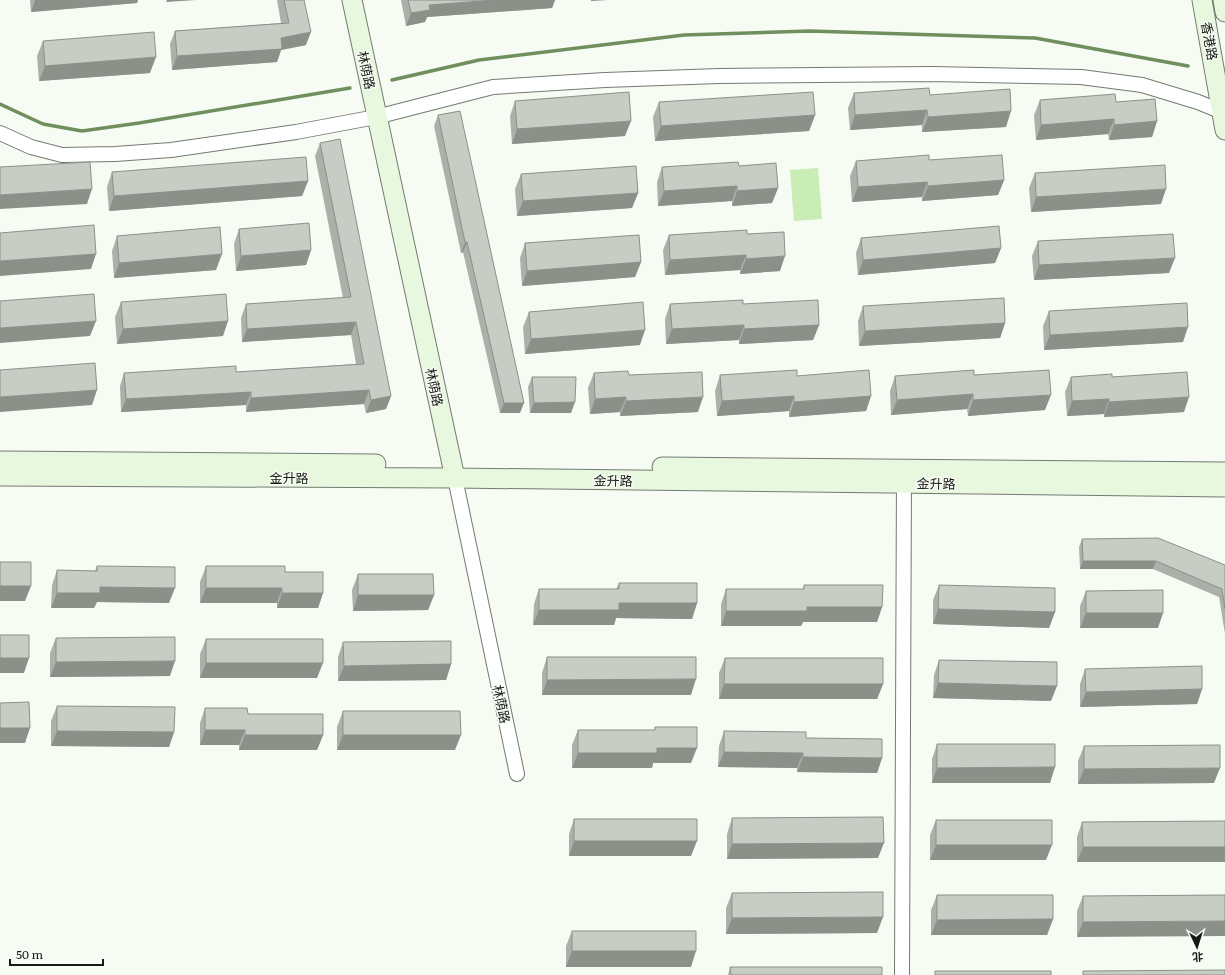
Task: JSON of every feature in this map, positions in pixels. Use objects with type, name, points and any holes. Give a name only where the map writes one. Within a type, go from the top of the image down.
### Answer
[{"type":"main road","name":"林荫路","points":[[352,0],[376,118],[454,471]]},
{"type":"main road","name":"香港路","points":[[1202,0],[1224,119]]},
{"type":"main road","name":"香港路","points":[[1223,0],[1225,12]]},
{"type":"main road","name":"金升路","points":[[0,461],[454,471],[1223,480]]},
{"type":"main road","name":"金升路","points":[[0,476],[454,471]]},
{"type":"street","points":[[0,133],[31,147],[62,155],[115,154],[171,150],[296,132],[376,118],[493,87],[605,80],[712,76],[924,74],[1081,77],[1142,85],[1191,100],[1224,119]]},
{"type":"street","name":"林荫路","points":[[454,471],[516,774]]},
{"type":"street","points":[[902,975],[904,476]]},
{"type":"green space","points":[[818,168],[822,219],[794,221],[790,170]]},
{"type":"building","points":[[284,0],[304,0],[311,32],[281,38],[282,49],[177,56],[175,31],[289,23]]},
{"type":"building","points":[[408,0],[495,0],[429,5],[430,10],[411,13]]},
{"type":"building","points":[[154,32],[156,57],[45,66],[43,41]]},
{"type":"building","points":[[929,88],[930,95],[1010,89],[1011,111],[928,117],[927,110],[855,115],[854,93]]},
{"type":"building","points":[[629,92],[631,121],[517,129],[515,101]]},
{"type":"building","points":[[813,92],[815,115],[661,126],[659,102]]},
{"type":"building","points":[[1115,94],[1116,102],[1155,99],[1157,121],[1114,125],[1114,119],[1041,125],[1040,100]]},
{"type":"building","points":[[460,111],[524,403],[504,403],[467,242],[465,242],[438,115]]},
{"type":"building","points":[[340,139],[391,396],[371,400],[369,390],[251,398],[251,392],[126,399],[124,373],[236,366],[236,372],[364,364],[356,322],[247,329],[246,304],[351,297],[320,143]]},
{"type":"building","points":[[929,155],[929,160],[1002,155],[1004,180],[928,186],[927,182],[858,187],[856,161]]},
{"type":"building","points":[[306,157],[308,181],[114,196],[112,172]]},
{"type":"building","points":[[90,162],[92,189],[0,195],[0,167]]},
{"type":"building","points":[[738,162],[739,166],[776,163],[778,188],[737,191],[737,186],[664,191],[662,167]]},
{"type":"building","points":[[1165,165],[1166,189],[1036,197],[1035,173]]},
{"type":"building","points":[[636,166],[638,193],[523,201],[521,174]]},
{"type":"building","points":[[309,223],[311,250],[241,256],[239,229]]},
{"type":"building","points":[[94,225],[96,254],[0,261],[0,233]]},
{"type":"building","points":[[999,226],[1001,248],[863,260],[861,238]]},
{"type":"building","points":[[220,227],[222,254],[119,263],[117,236]]},
{"type":"building","points":[[747,230],[747,234],[784,232],[785,256],[746,259],[746,255],[670,260],[669,235]]},
{"type":"building","points":[[1173,234],[1175,258],[1039,265],[1038,241]]},
{"type":"building","points":[[639,235],[641,262],[527,271],[525,243]]},
{"type":"building","points":[[94,294],[96,321],[0,328],[0,301]]},
{"type":"building","points":[[226,294],[228,321],[123,329],[121,302]]},
{"type":"building","points":[[1004,298],[1005,323],[865,331],[863,306]]},
{"type":"building","points":[[743,300],[743,304],[818,300],[819,325],[744,329],[744,325],[672,329],[670,304]]},
{"type":"building","points":[[643,302],[645,330],[531,339],[529,312]]},
{"type":"building","points":[[1187,303],[1188,327],[1050,335],[1049,311]]},
{"type":"building","points":[[95,363],[97,390],[0,397],[0,370]]},
{"type":"building","points":[[797,370],[797,376],[869,370],[871,396],[794,402],[794,396],[722,401],[720,375]]},
{"type":"building","points":[[974,370],[974,375],[1049,370],[1051,395],[973,400],[973,394],[897,400],[895,376]]},
{"type":"building","points":[[628,371],[629,375],[702,372],[703,397],[626,401],[626,397],[595,399],[594,373]]},
{"type":"building","points":[[1187,372],[1189,397],[1109,402],[1109,399],[1072,401],[1071,377],[1112,374],[1112,377]]},
{"type":"building","points":[[532,377],[576,377],[575,402],[534,403]]},
{"type":"building","points":[[1158,538],[1225,565],[1225,609],[1222,589],[1156,561],[1083,561],[1082,539]]},
{"type":"building","points":[[0,562],[31,562],[31,586],[0,586]]},
{"type":"building","points":[[97,566],[175,567],[175,588],[100,587],[100,593],[57,593],[57,570],[97,571]]},
{"type":"building","points":[[206,566],[285,566],[285,572],[323,572],[323,593],[282,593],[282,588],[206,588]]},
{"type":"building","points":[[358,574],[433,574],[434,595],[358,595]]},
{"type":"building","points":[[619,583],[697,583],[697,603],[619,603],[619,610],[539,610],[539,589],[619,589]]},
{"type":"building","points":[[804,585],[883,585],[882,607],[807,607],[807,611],[726,611],[726,589],[804,589]]},
{"type":"building","points":[[939,585],[1055,588],[1055,612],[938,609]]},
{"type":"building","points":[[1163,590],[1163,613],[1086,613],[1086,591]]},
{"type":"building","points":[[0,635],[29,635],[29,658],[0,658]]},
{"type":"building","points":[[175,637],[175,661],[56,662],[56,638]]},
{"type":"building","points":[[206,639],[323,639],[323,663],[206,663]]},
{"type":"building","points":[[451,641],[451,664],[344,666],[343,642]]},
{"type":"building","points":[[547,657],[696,657],[696,679],[547,680]]},
{"type":"building","points":[[725,658],[883,658],[883,684],[724,684]]},
{"type":"building","points":[[939,660],[1057,662],[1057,686],[938,683]]},
{"type":"building","points":[[1202,666],[1202,689],[1086,692],[1085,669]]},
{"type":"building","points":[[29,702],[30,728],[0,728],[0,703]]},
{"type":"building","points":[[57,706],[175,707],[174,732],[57,731]]},
{"type":"building","points":[[205,708],[247,708],[248,714],[323,714],[323,735],[245,735],[245,730],[205,730]]},
{"type":"building","points":[[343,711],[460,711],[461,735],[343,735]]},
{"type":"building","points":[[655,727],[697,727],[697,748],[657,748],[657,753],[578,753],[578,730],[655,730]]},
{"type":"building","points":[[724,731],[806,732],[806,738],[882,739],[882,758],[803,757],[803,753],[724,752]]},
{"type":"building","points":[[937,744],[1055,744],[1055,767],[937,768]]},
{"type":"building","points":[[1220,745],[1220,768],[1084,769],[1084,746]]},
{"type":"building","points":[[883,817],[884,843],[732,844],[732,818]]},
{"type":"building","points":[[574,819],[697,819],[697,841],[574,841]]},
{"type":"building","points":[[936,820],[1052,820],[1052,845],[936,845]]},
{"type":"building","points":[[1225,821],[1225,847],[1083,847],[1082,822]]},
{"type":"building","points":[[883,892],[883,917],[732,918],[732,893]]},
{"type":"building","points":[[937,895],[1053,895],[1053,919],[937,920]]},
{"type":"building","points":[[1225,895],[1225,921],[1083,922],[1083,896]]},
{"type":"building","points":[[572,931],[696,931],[696,951],[572,951]]},
{"type":"building","points":[[730,967],[882,967],[882,975],[731,975]]},
{"type":"building","points":[[1225,970],[1225,975],[1083,975],[1083,971]]},
{"type":"building","points":[[935,971],[1051,971],[1051,975],[935,975]]},
{"type":"waterway","points":[[392,80],[479,60],[684,35],[810,31],[1035,38],[1188,66]]},
{"type":"waterway","points":[[0,104],[43,124],[82,131],[350,88]]}]
